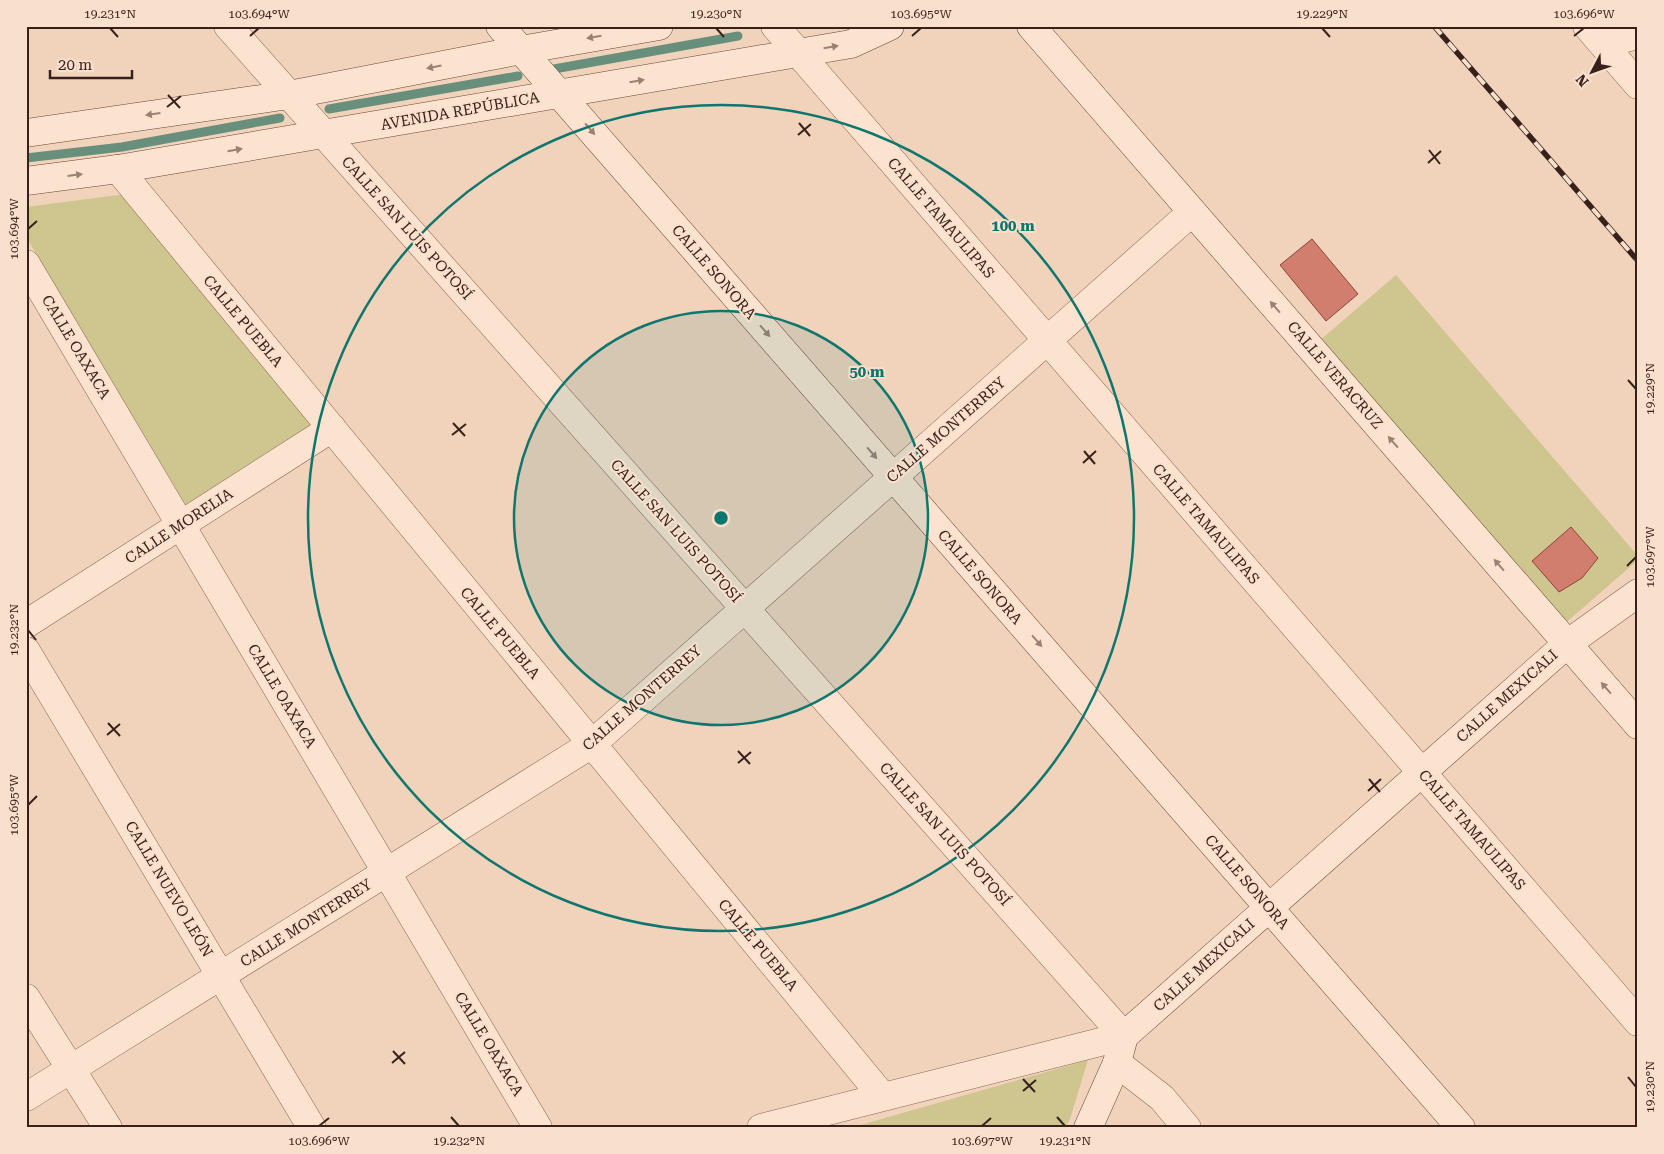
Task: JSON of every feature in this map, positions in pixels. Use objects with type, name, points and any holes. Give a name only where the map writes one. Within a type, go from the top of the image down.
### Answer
[{"type":"street","name":"CALLE SAN LUIS POTOSÍ","points":[[228,26],[1124,1036]]},
{"type":"street","name":"CALLE SONORA","points":[[500,26],[1461,1128]]},
{"type":"street","points":[[26,132],[289,95],[521,50],[659,26]]},
{"type":"street","name":"CALLE TAMAULIPAS","points":[[775,26],[1638,1022]]},
{"type":"street","name":"AVENIDA REPÚBLICA","points":[[26,181],[118,169],[851,44],[890,26]]},
{"type":"street","name":"CALLE VERACRUZ","points":[[1031,26],[1638,725]]},
{"type":"street","points":[[1595,35],[1638,35]]},
{"type":"street","points":[[1595,35],[1638,85]]},
{"type":"street","name":"CALLE PUEBLA","points":[[118,169],[884,1097]]},
{"type":"street","name":"CALLE MONTERREY","points":[[26,1097],[592,744],[1192,212]]},
{"type":"street","name":"CALLE OAXACA","points":[[26,264],[538,1128]]},
{"type":"street","name":"CALLE MORELIA","points":[[26,624],[332,428]]},
{"type":"street","name":"CALLE MEXICALI","points":[[761,1128],[1124,1036],[1567,644],[1638,592]]},
{"type":"street","name":"CALLE NUEVO LEÓN","points":[[26,651],[312,1128]]},
{"type":"street","points":[[26,998],[108,1128]]},
{"type":"street","points":[[1088,1128],[1117,1063],[1124,1036]]},
{"type":"street","points":[[1117,1063],[1162,1098],[1186,1128]]},
{"type":"shaded area","points":[[126,194],[313,426],[186,505],[26,237],[26,207]]},
{"type":"shaded area","points":[[1396,275],[1638,556],[1638,560],[1562,626],[1318,342]]},
{"type":"shaded area","points":[[1088,1060],[1070,1119],[1065,1128],[850,1128]]},
{"type":"building","points":[[1312,239],[1358,294],[1326,321],[1280,265]]},
{"type":"building","points":[[1571,527],[1598,558],[1582,578],[1559,592],[1532,561]]},
{"type":"waterway","points":[[554,69],[738,36]]},
{"type":"waterway","points":[[329,109],[518,76]]},
{"type":"waterway","points":[[26,158],[122,147],[280,118]]},
{"type":"railway","points":[[1434,26],[1638,261]]}]
